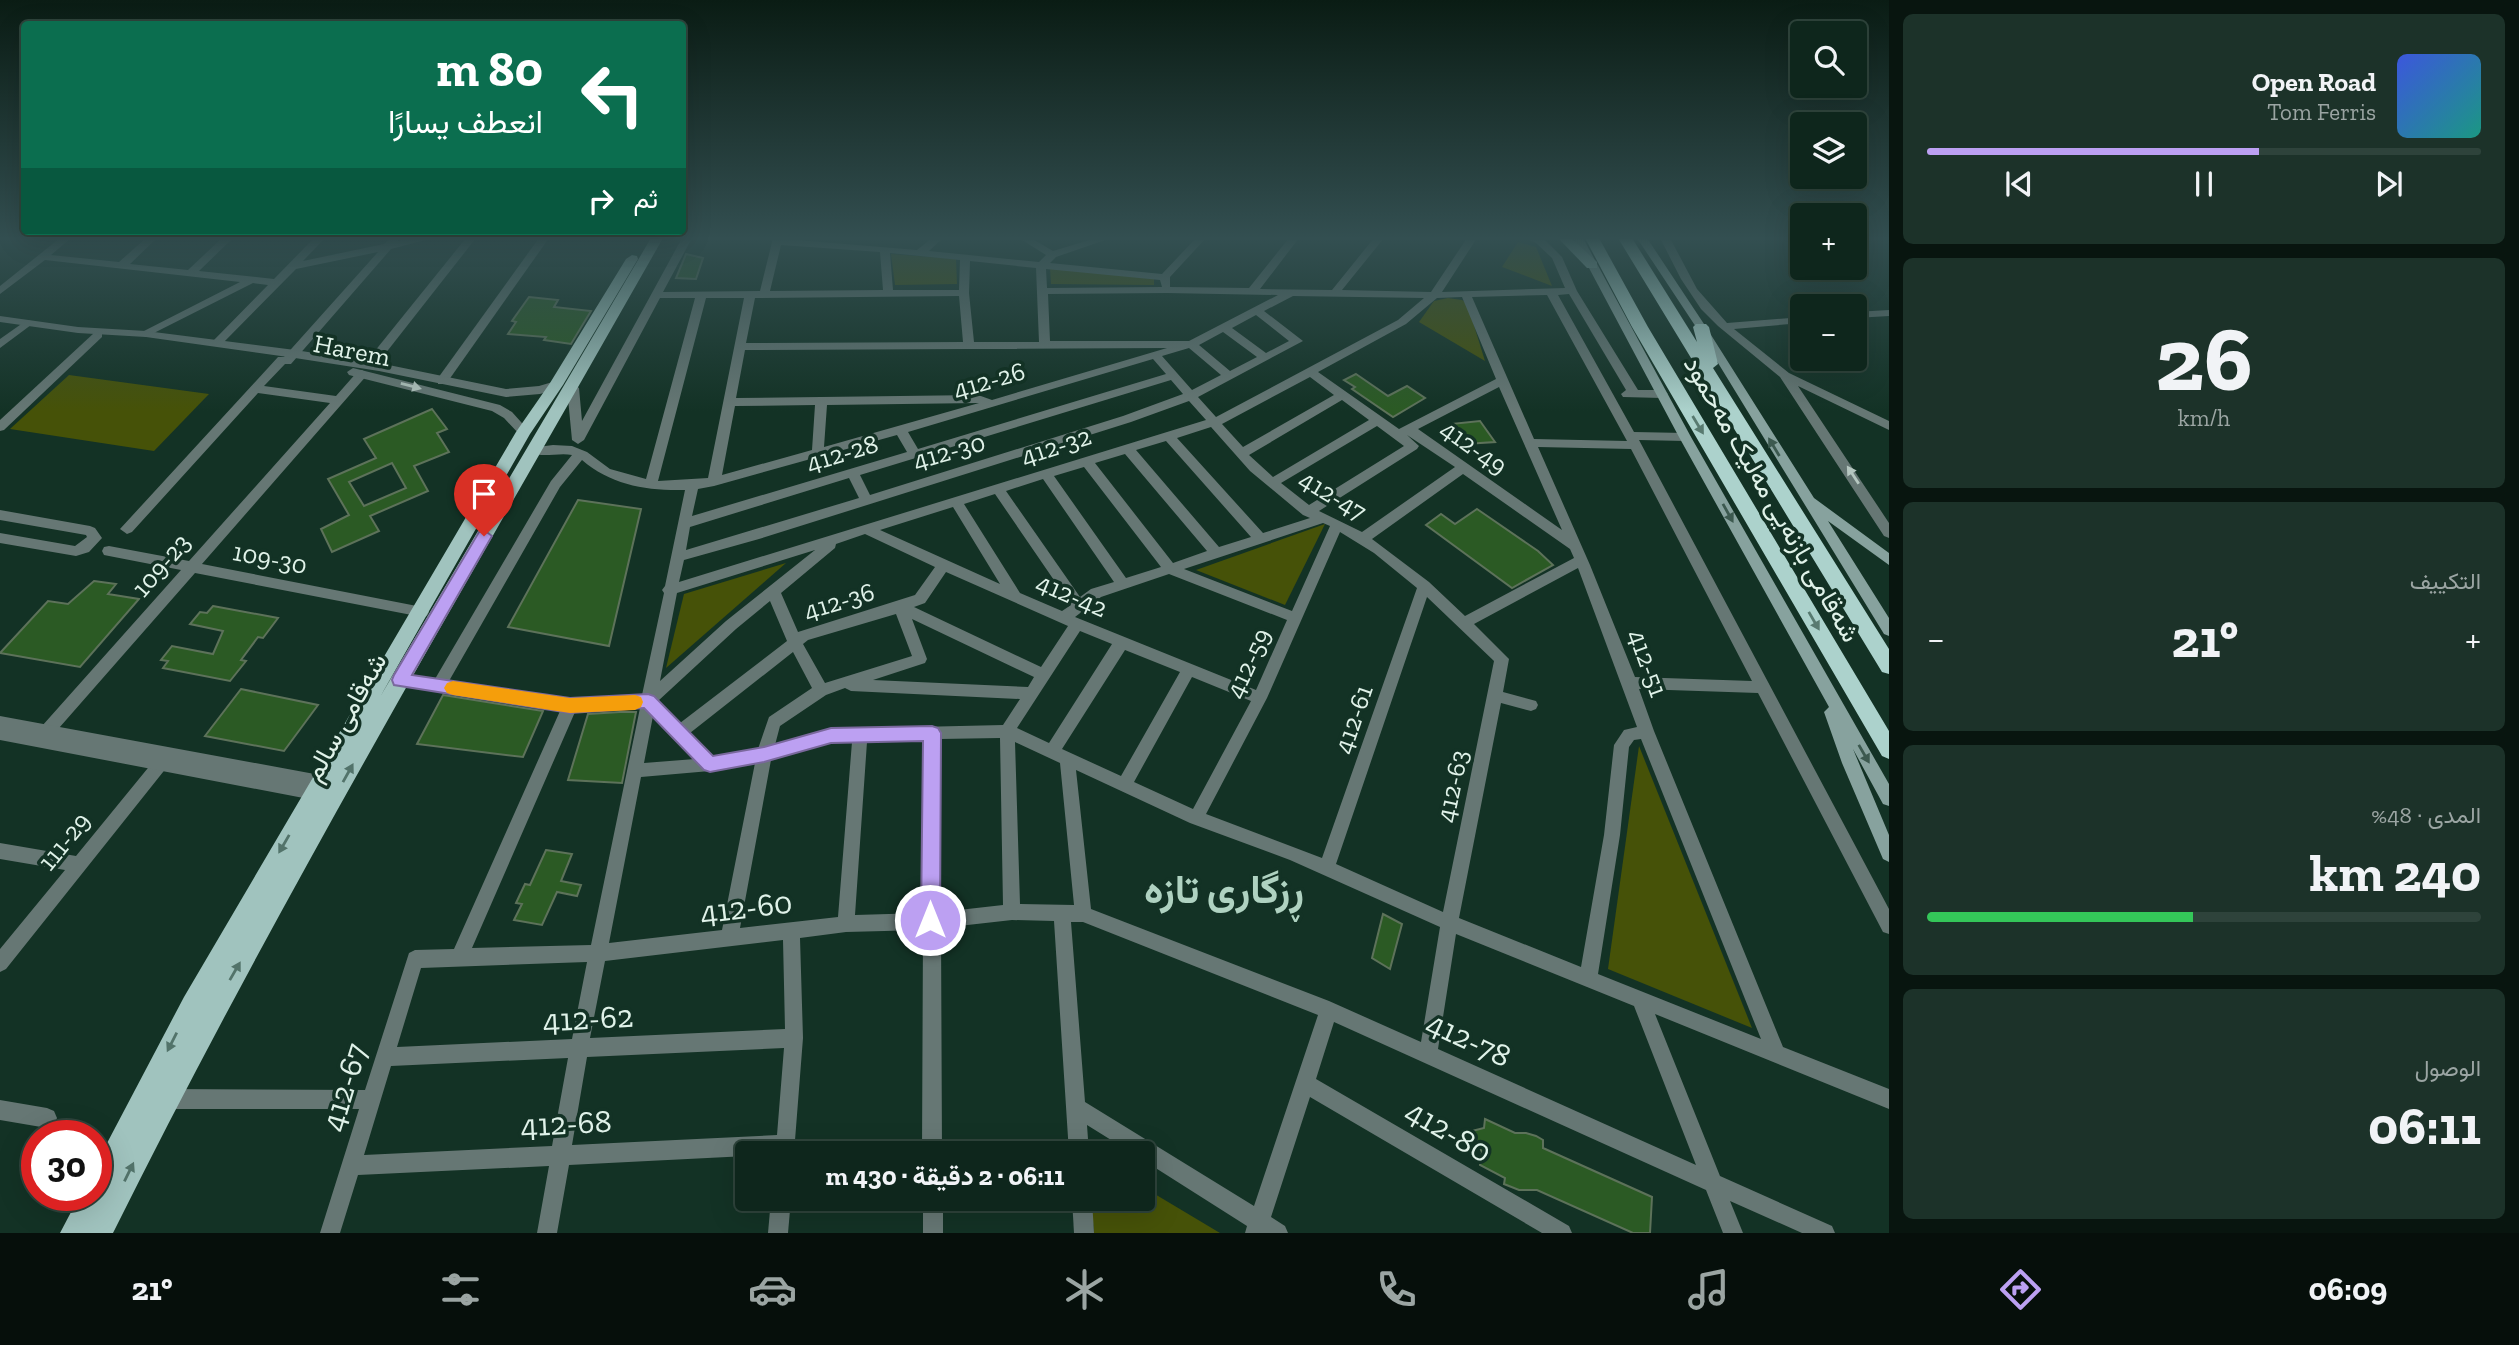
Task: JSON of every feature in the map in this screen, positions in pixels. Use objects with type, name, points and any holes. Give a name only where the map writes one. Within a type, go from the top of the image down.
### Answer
[{"type":"highway","name":"شەقامی بازنەیی مەلیک مەحمود","points":[[1621,296],[1668,390],[1889,750]]},
{"type":"highway","name":"شەقامی بازنەیی مەلیک مەحمود","points":[[1661,296],[1889,666]]},
{"type":"highway","points":[[1701,327],[1714,382]]},
{"type":"highway","points":[[1636,346],[1668,390]]},
{"type":"main road","name":"شەقامی سالم","points":[[99,1233],[164,1099],[400,680],[534,451],[564,386],[613,296]]},
{"type":"main road","name":"شەقامی سالم","points":[[112,1159],[192,1005],[524,432],[564,386],[621,296]]},
{"type":"main road","points":[[1609,296],[1636,346]]},
{"type":"main road","points":[[1680,296],[1889,630]]},
{"type":"main road","points":[[1668,390],[1685,437],[1889,799]]},
{"type":"main road","points":[[1804,495],[1889,561]]},
{"type":"main road","points":[[1821,680],[1850,763],[1889,854]]},
{"type":"street","points":[[146,334],[221,296]]},
{"type":"street","points":[[217,343],[265,296]]},
{"type":"street","points":[[127,529],[344,296]]},
{"type":"street","points":[[427,296],[370,370],[506,393],[564,386],[579,447]]},
{"type":"street","points":[[442,381],[503,296]]},
{"type":"street","points":[[439,686],[579,447],[656,296]]},
{"type":"street","points":[[680,296],[724,296]]},
{"type":"street","points":[[651,484],[701,296]]},
{"type":"street","points":[[714,482],[750,296]]},
{"type":"street","points":[[964,296],[969,345]]},
{"type":"street","points":[[1041,296],[1045,345]]},
{"type":"street","name":"412-26","points":[[579,447],[611,475],[651,484],[692,485],[714,482],[1192,344],[1286,296]]},
{"type":"street","name":"412-32","points":[[669,590],[1127,447],[1136,430],[1168,435],[1224,419],[1402,322],[1433,296]]},
{"type":"street","name":"412-51","points":[[1466,296],[1501,381],[1579,554],[1631,683],[1646,731],[1776,1053]]},
{"type":"street","points":[[1553,296],[1608,394],[1889,926]]},
{"type":"street","points":[[1575,296],[1634,394]]},
{"type":"street","points":[[1697,296],[1725,326],[1763,354],[1784,374],[1889,533]]},
{"type":"street","name":"412-30","points":[[677,557],[1007,458],[1136,430],[1227,374],[1297,341],[1257,311]]},
{"type":"street","points":[[1867,314],[1889,313]]},
{"type":"street","name":"Harem","points":[[0,319],[78,330],[146,334],[217,343],[288,359]]},
{"type":"street","points":[[1725,326],[1790,321]]},
{"type":"street","points":[[0,345],[27,323]]},
{"type":"street","points":[[1224,327],[1264,357]]},
{"type":"street","name":"Harem","points":[[78,330],[99,335],[370,370],[496,408],[508,415],[524,432]]},
{"type":"street","points":[[0,427],[99,335]]},
{"type":"street","points":[[740,347],[1192,344],[1227,374]]},
{"type":"street","name":"412-47","points":[[1154,355],[1211,422],[1272,483],[1308,512],[1331,521],[1362,539],[1424,586],[1502,659]]},
{"type":"street","name":"109-23","points":[[47,731],[338,400],[370,370]]},
{"type":"street","name":"109-23","points":[[311,432],[370,370]]},
{"type":"street","name":"412-49","points":[[1310,372],[1377,420],[1404,432],[1464,467],[1579,554]]},
{"type":"street","points":[[1784,374],[1838,398],[1889,426]]},
{"type":"street","name":"412-28","points":[[683,524],[1173,376]]},
{"type":"street","points":[[1404,432],[1501,381]]},
{"type":"street","points":[[257,389],[338,400]]},
{"type":"street","points":[[1608,394],[1668,390]]},
{"type":"street","points":[[1241,454],[1342,395]]},
{"type":"street","points":[[1838,398],[1889,415]]},
{"type":"street","points":[[730,402],[978,399],[991,404]]},
{"type":"street","points":[[818,453],[821,401]]},
{"type":"street","points":[[1272,483],[1377,420]]},
{"type":"street","points":[[900,429],[915,455]]},
{"type":"street","points":[[1168,435],[1260,539]]},
{"type":"street","points":[[1529,443],[1685,437]]},
{"type":"street","points":[[1308,512],[1418,442]]},
{"type":"street","points":[[534,451],[579,447]]},
{"type":"street","points":[[1127,447],[1216,554]]},
{"type":"street","points":[[1007,458],[1022,481]]},
{"type":"street","points":[[1086,461],[1170,569],[1296,618]]},
{"type":"street","points":[[1362,539],[1464,467]]},
{"type":"street","points":[[1045,473],[1123,584]]},
{"type":"street","points":[[853,474],[866,500]]},
{"type":"street","points":[[547,1233],[579,1048],[692,485]]},
{"type":"street","points":[[999,488],[1079,606]]},
{"type":"street","points":[[956,502],[1015,597]]},
{"type":"street","points":[[0,515],[90,531],[95,538],[76,551],[0,538]]},
{"type":"street","points":[[1012,912],[1007,731],[1044,675],[1079,606],[1096,593],[1260,539],[1331,521]]},
{"type":"street","name":"412-59","points":[[1196,818],[1260,698],[1296,618],[1331,521]]},
{"type":"street","name":"412-42","points":[[868,530],[1121,643],[1260,698]]},
{"type":"street","points":[[400,680],[570,706],[648,701],[731,625],[838,539]]},
{"type":"street","name":"109-30","points":[[109,551],[422,612]]},
{"type":"street","points":[[1463,623],[1579,554]]},
{"type":"street","name":"412-36","points":[[679,733],[803,636],[920,599],[943,565]]},
{"type":"street","name":"412-61","points":[[1327,867],[1424,586]]},
{"type":"street","points":[[773,591],[795,643],[821,690]]},
{"type":"street","points":[[901,607],[1044,675]]},
{"type":"street","points":[[729,939],[764,755],[774,722],[821,690],[844,685],[920,659],[901,607]]},
{"type":"street","points":[[1083,914],[1060,756],[1121,643]]},
{"type":"street","name":"412-63","points":[[1428,1053],[1449,923],[1502,659]]},
{"type":"street","points":[[1124,785],[1188,671]]},
{"type":"street","points":[[1631,683],[1763,687]]},
{"type":"street","points":[[844,685],[1031,694]]},
{"type":"street","points":[[1496,696],[1531,705]]},
{"type":"street","points":[[648,701],[710,764]]},
{"type":"street","points":[[459,957],[570,706]]},
{"type":"street","points":[[0,722],[164,759]]},
{"type":"street","points":[[634,771],[710,764],[764,755],[831,736],[1007,731],[1196,818],[1327,867],[1449,923],[1889,1099]]},
{"type":"street","points":[[1588,980],[1612,835],[1622,745],[1629,736],[1646,731]]},
{"type":"street","points":[[0,733],[317,787]]},
{"type":"street","points":[[932,733],[932,1141]]},
{"type":"street","points":[[845,924],[860,735]]},
{"type":"street","name":"111-29","points":[[0,963],[164,759]]},
{"type":"street","points":[[0,851],[77,864]]},
{"type":"street","name":"412-60","points":[[415,958],[600,953],[845,924],[930,920],[1012,912],[1083,914]]},
{"type":"street","points":[[1062,914],[1078,1141]]},
{"type":"street","name":"412-78","points":[[1083,914],[1329,1010],[1715,1186],[1825,1233]]},
{"type":"street","points":[[786,1141],[794,1038],[791,932]]},
{"type":"street","name":"412-67","points":[[330,1233],[415,958]]},
{"type":"street","points":[[1641,1001],[1733,1233]]},
{"type":"street","points":[[1257,1227],[1329,1010]]},
{"type":"street","name":"412-62","points":[[384,1057],[794,1038]]},
{"type":"street","name":"412-80","points":[[1304,1083],[1562,1233]]},
{"type":"street","points":[[164,1099],[371,1100]]},
{"type":"street","points":[[1076,1107],[1257,1227],[1278,1233]]},
{"type":"street","points":[[0,1110],[47,1118]]},
{"type":"street","name":"412-68","points":[[350,1166],[559,1155],[735,1150]]},
{"type":"street","points":[[64,1233],[83,1211]]},
{"type":"street","points":[[778,1233],[780,1211]]},
{"type":"street","points":[[933,1211],[933,1233]]},
{"type":"street","points":[[1083,1211],[1084,1233]]},
{"type":"green space","points":[[1448,298],[1467,303],[1485,361],[1419,322],[1434,301]]},
{"type":"green space","points":[[69,375],[209,394],[154,451],[10,429]]},
{"type":"green space","points":[[1325,524],[1285,605],[1196,570]]},
{"type":"green space","points":[[786,563],[666,668],[684,594]]},
{"type":"green space","points":[[1639,746],[1752,1028],[1608,969]]},
{"type":"green space","points":[[1155,1194],[1220,1233],[1094,1233],[1092,1211],[1155,1211]]},
{"type":"building","points":[[529,297],[558,300],[554,307],[591,311],[571,344],[544,340],[546,337],[508,334],[516,322],[512,321]]},
{"type":"building","points":[[1356,374],[1388,396],[1407,386],[1425,398],[1393,417],[1352,389],[1355,387],[1344,380]]},
{"type":"building","points":[[432,409],[447,429],[437,433],[449,452],[414,466],[428,491],[370,516],[379,531],[332,552],[321,529],[349,515],[328,479],[376,458],[364,439]],"holes":[[[392,463],[406,488],[364,506],[349,482]]]},
{"type":"building","points":[[1480,421],[1495,442],[1465,444],[1451,424]]},
{"type":"building","points":[[578,500],[641,509],[609,646],[508,627]]},
{"type":"building","points":[[1477,509],[1538,551],[1553,565],[1512,588],[1426,525],[1441,514],[1455,524]]},
{"type":"building","points":[[94,581],[116,584],[108,594],[139,599],[80,667],[0,653],[48,601],[68,604]]},
{"type":"building","points":[[213,606],[278,618],[263,638],[258,637],[241,660],[246,661],[230,681],[163,668],[168,661],[161,660],[172,646],[213,654],[223,631],[190,624],[200,612],[207,613]]},
{"type":"building","points":[[241,689],[318,705],[284,751],[205,736]]},
{"type":"building","points":[[443,695],[543,711],[523,757],[417,744]]},
{"type":"building","points":[[636,712],[622,783],[568,780],[588,714]]},
{"type":"building","points":[[546,850],[572,854],[561,881],[581,885],[577,896],[557,892],[542,925],[514,920],[522,904],[516,903],[525,884],[530,885]]},
{"type":"building","points":[[1383,914],[1402,924],[1390,969],[1372,958]]},
{"type":"building","points":[[1485,1119],[1515,1133],[1536,1136],[1543,1140],[1543,1148],[1652,1197],[1650,1233],[1633,1233],[1537,1190],[1519,1190],[1504,1184],[1505,1178],[1480,1165],[1482,1152],[1472,1131],[1484,1128]]},
{"type":"slow traffic","points":[[453,688],[570,706],[635,702]]},
{"type":"district","name":"ڕزگاری تازە","points":[[1224,889]]},
{"type":"route","points":[[484,536],[400,680],[570,706],[648,701],[710,764],[764,755],[831,736],[932,733],[930,920]]}]
